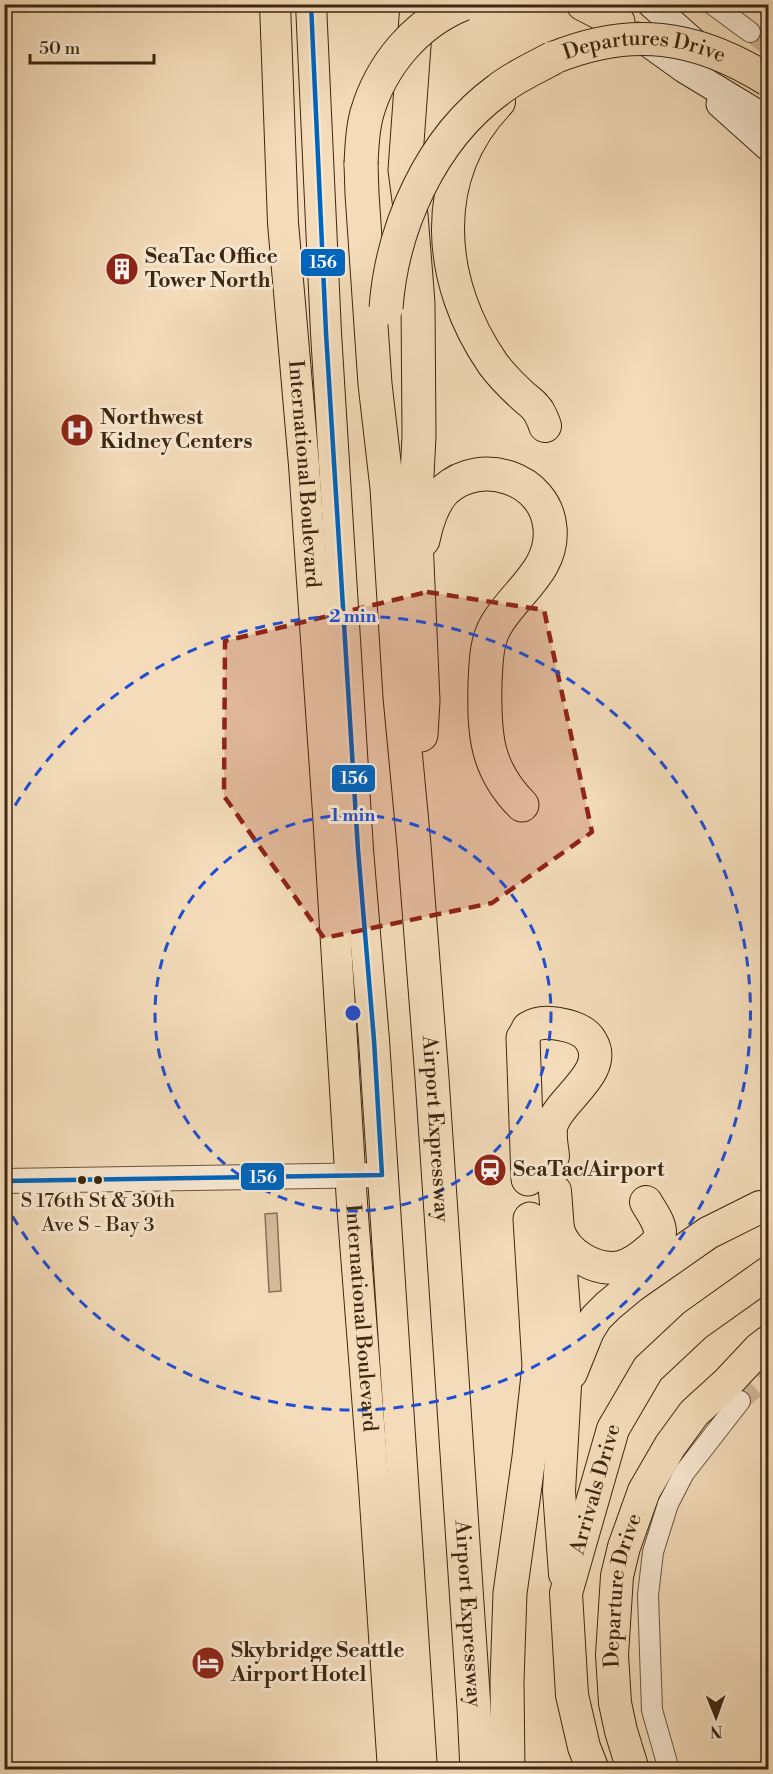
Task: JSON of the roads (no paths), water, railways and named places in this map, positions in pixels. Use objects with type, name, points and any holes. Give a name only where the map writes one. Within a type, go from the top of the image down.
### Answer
[{"type":"highway","points":[[414,845],[423,701],[415,516],[419,396],[417,303],[405,153],[417,4]]},
{"type":"highway","points":[[387,488],[375,384],[362,194],[362,139],[366,114],[374,91],[386,69],[419,31],[439,16],[463,4]]},
{"type":"highway","points":[[583,4],[607,13]]},
{"type":"highway","name":"Departures Drive","points":[[545,426],[540,412],[495,367],[480,343],[466,315],[451,267],[447,222],[455,179],[463,156],[475,134],[498,103],[553,58],[589,45],[612,40],[631,38],[682,43],[732,60],[768,80]]},
{"type":"highway","points":[[387,488],[389,382],[386,308],[395,250],[404,222],[437,156],[468,117],[498,89],[553,58]]},
{"type":"highway","points":[[406,187],[413,164],[432,134],[443,122]]},
{"type":"highway","points":[[417,573],[424,533],[438,499],[444,491],[465,479],[494,474],[519,481],[535,494],[547,513],[551,538],[544,563],[501,616],[494,628],[487,651],[484,717],[488,743],[498,774],[522,805]]},
{"type":"highway","name":"Airport Expressway","points":[[387,488],[400,697],[434,1102],[477,1770]]},
{"type":"highway","points":[[508,1770],[507,1681],[510,1593],[539,1366],[544,1224],[542,1185],[523,1038],[528,1028],[538,1023],[567,1025],[581,1031],[591,1041],[596,1053],[591,1071],[552,1124],[553,1156]]},
{"type":"highway","points":[[544,1224],[580,1257],[605,1267],[622,1266],[638,1260],[659,1240],[659,1226],[646,1202]]},
{"type":"highway","points":[[565,1388],[588,1331],[596,1318],[608,1306],[632,1286],[708,1233],[764,1213]]},
{"type":"highway","points":[[544,1224],[567,1351],[559,1491],[566,1593]]},
{"type":"highway","name":"Arrivals Drive","points":[[593,1770],[584,1747],[572,1695],[566,1593],[614,1429],[648,1369],[694,1325],[768,1273]]},
{"type":"highway","name":"Departure Drive","points":[[633,1770],[615,1703],[612,1656],[617,1576],[624,1547],[644,1491],[685,1423],[768,1342]]},
{"type":"main road","name":"International Boulevard","points":[[274,4],[283,223],[304,465],[351,1176],[406,1738],[422,1770]]},
{"type":"main road","name":"International Boulevard","points":[[311,4],[326,333],[358,850],[374,1040],[382,1175],[406,1738],[393,1770]]},
{"type":"main road","points":[[651,4],[768,112]]},
{"type":"main road","points":[[607,13],[684,69],[768,120]]},
{"type":"main road","points":[[684,69],[730,115],[768,147]]},
{"type":"main road","points":[[328,813],[341,806],[352,739]]},
{"type":"main road","points":[[328,813],[335,813],[344,818],[358,850]]},
{"type":"street","points":[[712,4],[750,32]]},
{"type":"street","points":[[4,1181],[382,1175]]},
{"type":"street","points":[[669,1770],[652,1710],[648,1595],[653,1552],[669,1504],[684,1473],[740,1401]]},
{"type":"tunnel","points":[[750,32],[768,45]]},
{"type":"tunnel","points":[[740,1401],[768,1377]]},
{"type":"place","name":"SeaTac Office Tower North","points":[[122,269]]},
{"type":"place","name":"Northwest Kidney Centers","points":[[77,430]]},
{"type":"place","name":"SeaTac/Airport","points":[[490,1170]]},
{"type":"place","name":"S 176th St & 30th Ave S - Bay 3","points":[[98,1180]]},
{"type":"place","name":"Skybridge Seattle Airport Hotel","points":[[208,1663]]}]
